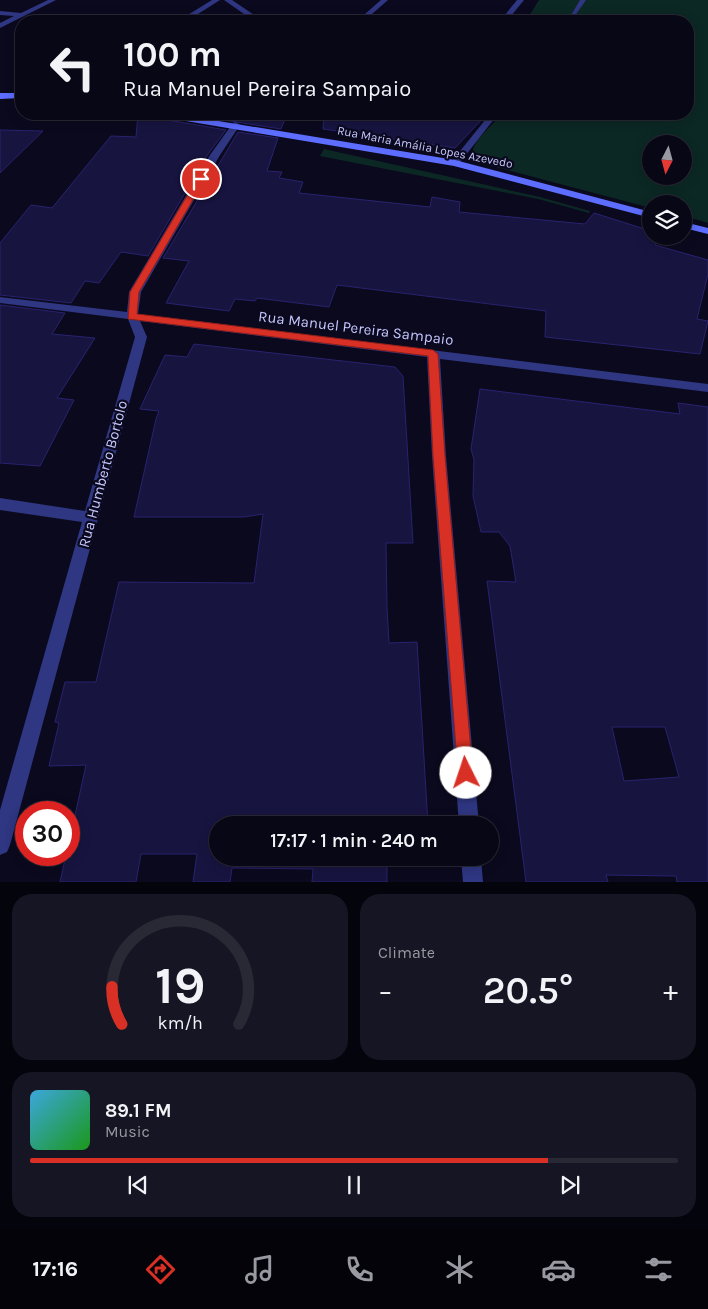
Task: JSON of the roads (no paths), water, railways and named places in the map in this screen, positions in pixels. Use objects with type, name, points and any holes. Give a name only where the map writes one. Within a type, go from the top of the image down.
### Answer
[{"type":"main road","points":[[0,96],[15,96]]},
{"type":"main road","name":"Rua Maria Amália Lopes Azevedo","points":[[199,120],[455,163],[642,213]]},
{"type":"main road","points":[[692,227],[704,231]]},
{"type":"street","points":[[0,13],[24,15],[53,0]]},
{"type":"street","points":[[192,15],[217,0]]},
{"type":"street","points":[[226,0],[250,15]]},
{"type":"street","points":[[367,15],[385,0]]},
{"type":"street","points":[[508,15],[521,0]]},
{"type":"street","points":[[0,26],[15,19]]},
{"type":"street","points":[[455,163],[489,120]]},
{"type":"street","name":"Rua Humberto Bortolo","points":[[0,845],[141,337],[132,316],[135,292],[210,162],[236,126]]},
{"type":"street","name":"Rua Manuel Pereira Sampaio","points":[[0,300],[708,388]]},
{"type":"street","points":[[433,354],[439,456],[468,816]]},
{"type":"street","points":[[0,504],[91,518]]},
{"type":"street","points":[[472,866],[473,882]]},
{"type":"lane","points":[[573,15],[583,0]]}]
